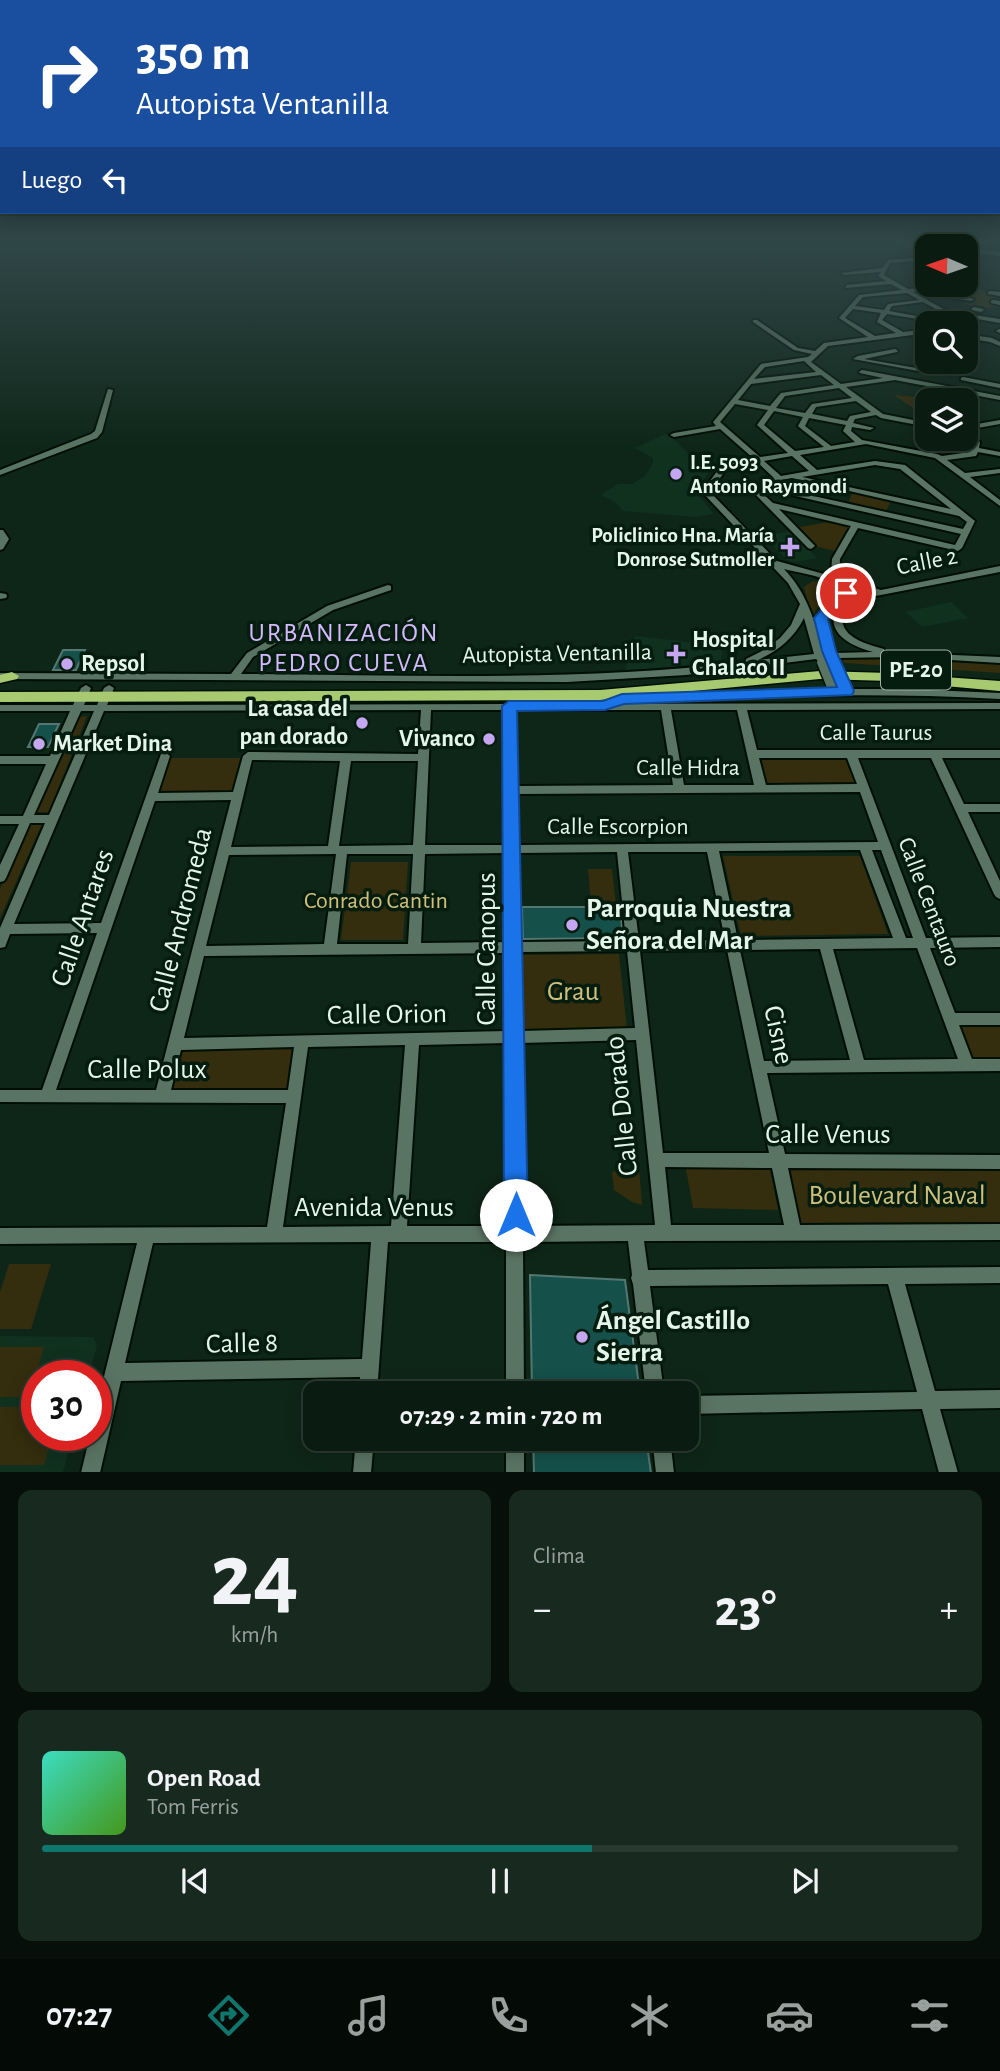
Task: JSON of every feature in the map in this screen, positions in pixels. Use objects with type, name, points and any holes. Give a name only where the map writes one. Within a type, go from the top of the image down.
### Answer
[{"type":"highway","name":"Autopista Ventanilla","points":[[105,697],[598,687],[768,669],[833,673]]},
{"type":"highway","name":"PE-20","points":[[833,673],[1000,676]]},
{"type":"highway","name":"PE-20","points":[[833,673],[1000,686]]},
{"type":"highway","name":"Autopista Ventanilla","points":[[82,697],[620,694],[833,673]]},
{"type":"highway","name":"PE-20","points":[[0,689],[82,697]]},
{"type":"highway","points":[[482,696],[509,706]]},
{"type":"highway","name":"PE-20","points":[[0,697],[82,697]]},
{"type":"street","points":[[847,312],[842,317],[874,338]]},
{"type":"street","points":[[901,334],[879,321],[885,312],[915,317]]},
{"type":"street","points":[[755,321],[795,349],[817,353]]},
{"type":"street","points":[[978,321],[1000,327],[997,342],[978,338]]},
{"type":"street","points":[[780,479],[716,422],[764,365],[808,360],[826,344],[915,332]]},
{"type":"street","points":[[875,381],[854,366],[856,359],[860,356],[895,351]]},
{"type":"street","points":[[856,359],[915,371]]},
{"type":"street","points":[[808,360],[879,414]]},
{"type":"street","points":[[862,372],[981,395],[997,400],[1000,408]]},
{"type":"street","points":[[750,382],[822,373]]},
{"type":"street","points":[[816,473],[760,425],[772,408],[785,393],[896,378]]},
{"type":"street","points":[[963,379],[1000,386]]},
{"type":"street","points":[[0,473],[94,436],[98,432],[110,390]]},
{"type":"street","points":[[830,448],[801,426],[807,415],[814,405],[858,399]]},
{"type":"street","points":[[732,401],[870,428]]},
{"type":"street","points":[[864,442],[879,414]]},
{"type":"street","points":[[915,422],[879,414],[852,418],[848,424],[848,433],[864,442],[939,458],[973,454],[974,451]]},
{"type":"street","points":[[978,426],[1000,422]]},
{"type":"street","points":[[986,425],[1000,433]]},
{"type":"street","points":[[674,435],[722,427]]},
{"type":"street","points":[[833,673],[799,592],[777,564],[706,493],[726,465],[864,442]]},
{"type":"street","points":[[978,450],[1000,454]]},
{"type":"street","points":[[939,458],[941,451]]},
{"type":"street","points":[[939,458],[1000,504]]},
{"type":"street","points":[[761,490],[768,480],[877,463],[902,467],[971,521],[958,548],[770,505]]},
{"type":"street","points":[[963,477],[1000,471]]},
{"type":"street","points":[[790,477],[966,515]]},
{"type":"street","points":[[761,490],[770,505],[811,546]]},
{"type":"street","points":[[761,490],[965,532]]},
{"type":"street","points":[[988,495],[1000,493]]},
{"type":"street","points":[[835,581],[836,559],[856,525]]},
{"type":"street","points":[[0,532],[5,538],[0,547]]},
{"type":"street","points":[[777,564],[817,577],[881,592]]},
{"type":"street","name":"Calle 2","points":[[844,601],[1000,569]]},
{"type":"street","points":[[799,592],[802,582],[817,577]]},
{"type":"street","points":[[835,581],[847,595],[837,614],[838,621],[848,637],[863,647],[893,654],[1000,660]]},
{"type":"street","points":[[233,678],[250,655],[330,608],[388,588]]},
{"type":"street","points":[[833,673],[821,618],[832,606],[844,601]]},
{"type":"street","points":[[737,666],[768,653],[783,641],[801,618],[804,603]]},
{"type":"street","points":[[833,673],[893,654]]},
{"type":"street","name":"Autopista Ventanilla","points":[[4,677],[567,679],[655,675],[737,666],[833,673],[945,692],[1000,696]]},
{"type":"street","name":"Autopista Ventanilla","points":[[605,706],[622,699],[833,673]]},
{"type":"street","points":[[0,878],[82,697]]},
{"type":"street","name":"Autopista Ventanilla","points":[[0,708],[82,697]]},
{"type":"street","points":[[0,943],[105,697]]},
{"type":"street","name":"Autopista Ventanilla","points":[[105,697],[426,708],[1000,706]]},
{"type":"street","name":"Calle Canopus","points":[[509,706],[513,849],[515,1381]]},
{"type":"street","points":[[665,706],[679,789]]},
{"type":"street","points":[[741,706],[761,789]]},
{"type":"street","points":[[414,948],[426,708]]},
{"type":"street","name":"Calle Taurus","points":[[752,754],[1000,754]]},
{"type":"street","name":"Calle Centauro","points":[[851,754],[967,1065]]},
{"type":"street","points":[[935,754],[960,808],[994,869],[1000,894]]},
{"type":"street","name":"Calle Antares","points":[[47,1096],[165,756]]},
{"type":"street","name":"Calle Andromeda","points":[[162,1096],[248,756],[346,758]]},
{"type":"street","points":[[330,949],[346,758],[424,758]]},
{"type":"street","points":[[0,760],[54,760]]},
{"type":"street","name":"Calle Hidra","points":[[512,790],[864,789]]},
{"type":"street","points":[[151,797],[238,796]]},
{"type":"street","points":[[960,808],[1000,807]]},
{"type":"street","points":[[0,820],[53,819]]},
{"type":"street","name":"Calle Escorpion","points":[[224,851],[885,846]]},
{"type":"street","points":[[865,847],[901,943]]},
{"type":"street","name":"Calle Dorado","points":[[622,848],[664,1233]]},
{"type":"street","name":"Cisne","points":[[712,848],[794,1233]]},
{"type":"street","points":[[6,929],[105,928]]},
{"type":"street","points":[[199,950],[1000,942]]},
{"type":"street","points":[[825,944],[859,1066]]},
{"type":"street","points":[[950,1019],[1000,1019]]},
{"type":"street","name":"Calle Orion","points":[[176,1044],[642,1034]]},
{"type":"street","points":[[369,1381],[412,1040]]},
{"type":"street","points":[[274,1235],[302,1041]]},
{"type":"street","points":[[758,1067],[1000,1065]]},
{"type":"street","name":"Calle Polux","points":[[0,1096],[294,1097]]},
{"type":"street","name":"Calle Venus","points":[[656,1160],[1000,1162]]},
{"type":"street","name":"Avenida Venus","points":[[0,1236],[1000,1232]]},
{"type":"street","points":[[635,1233],[653,1381]]},
{"type":"street","points":[[90,1472],[147,1236]]},
{"type":"street","points":[[639,1278],[1000,1275]]},
{"type":"street","points":[[894,1276],[949,1472]]},
{"type":"street","name":"Calle 8","points":[[114,1373],[370,1368]]},
{"type":"street","points":[[699,1405],[1000,1399]]},
{"type":"street","points":[[362,1472],[364,1451]]},
{"type":"street","points":[[515,1451],[515,1472]]},
{"type":"street","points":[[663,1451],[665,1472]]},
{"type":"shaded area","name":"I.E. 5093 Antonio Raymondi","points":[[665,434],[673,438],[698,463],[707,463],[712,468],[708,469],[695,491],[714,514],[696,517],[623,511],[615,502],[601,495],[618,484],[632,484],[645,476],[653,458],[635,448]]},
{"type":"shaded area","name":"Policlinico Hna. María Donrose Sutmoller","points":[[791,531],[817,558],[794,562],[787,560],[764,536]]},
{"type":"shaded area","points":[[951,602],[968,618],[922,627],[906,612]]},
{"type":"shaded area","name":"Hospital Chalaco II","points":[[635,636],[723,646],[721,662],[625,671]]},
{"type":"shaded area","points":[[0,1336],[93,1337],[97,1345],[93,1360],[21,1360],[21,1451],[69,1451],[63,1472],[0,1472]]},
{"type":"green space","points":[[894,395],[915,397],[915,409]]},
{"type":"green space","points":[[853,492],[891,501],[886,511],[848,503]]},
{"type":"green space","points":[[834,521],[854,526],[839,552],[811,545],[794,528]]},
{"type":"green space","points":[[813,581],[829,583],[838,591],[837,596],[818,607],[812,619],[804,587]]},
{"type":"green space","points":[[889,657],[1000,664],[1000,673],[845,663],[841,659]]},
{"type":"green space","points":[[87,716],[49,812],[37,812],[78,717]]},
{"type":"green space","points":[[755,754],[851,754],[860,789],[764,789]]},
{"type":"green space","points":[[167,758],[243,758],[233,797],[154,798]]},
{"type":"green space","points":[[33,822],[43,822],[0,918],[0,889]]},
{"type":"green space","points":[[723,856],[860,856],[888,934],[741,936]]},
{"type":"green space","name":"Conrado Cantin","points":[[351,862],[408,862],[403,940],[341,940]]},
{"type":"green space","points":[[588,869],[612,869],[616,905],[591,905]]},
{"type":"green space","name":"Grau","points":[[619,954],[627,1029],[524,1029],[522,955]]},
{"type":"green space","points":[[954,1022],[1000,1022],[1000,1062],[969,1062]]},
{"type":"green space","points":[[296,1046],[289,1092],[167,1093],[178,1047]]},
{"type":"green space","points":[[685,1164],[769,1164],[778,1210],[693,1208]]},
{"type":"green space","points":[[639,1167],[642,1205],[614,1190],[612,1172]]},
{"type":"green space","name":"Boulevard Naval","points":[[788,1168],[1000,1170],[1000,1222],[801,1223]]},
{"type":"green space","points":[[9,1264],[51,1264],[31,1329],[0,1329],[0,1292]]},
{"type":"green space","points":[[0,1347],[44,1347],[40,1360],[21,1360],[21,1397],[0,1397]]},
{"type":"green space","points":[[0,1407],[21,1407],[21,1451],[48,1451],[44,1465],[0,1465]]},
{"type":"building","name":"Repsol","points":[[63,650],[85,650],[76,670],[53,670]]},
{"type":"building","points":[[39,724],[59,724],[48,747],[28,747]]},
{"type":"building","name":"Parroquia Nuestra Señora del Mar","points":[[522,907],[620,907],[623,938],[523,939]]},
{"type":"building","name":"Ángel Castillo Sierra","points":[[530,1275],[625,1280],[638,1381],[532,1381]]},
{"type":"building","name":"Ángel Castillo Sierra","points":[[533,1451],[648,1451],[651,1472],[534,1472]]},
{"type":"place","name":"I.E. 5093 Antonio Raymondi","points":[[676,474]]},
{"type":"place","name":"Policlinico Hna. María Donrose Sutmoller","points":[[790,547]]},
{"type":"place","name":"Hospital Chalaco II","points":[[676,654]]},
{"type":"place","name":"Repsol","points":[[67,664]]},
{"type":"place","name":"La casa del pan dorado","points":[[362,723]]},
{"type":"place","name":"Vivanco","points":[[489,739]]},
{"type":"place","name":"Market Dina","points":[[39,744]]},
{"type":"place","name":"Parroquia Nuestra Señora del Mar","points":[[572,925]]},
{"type":"place","name":"Ángel Castillo Sierra","points":[[582,1337]]},
{"type":"district","name":"URBANIZACIÓN PEDRO CUEVA","points":[[344,648]]},
{"type":"route","points":[[516,1215],[509,706],[605,706],[622,699],[846,691],[829,651],[821,618],[825,611],[844,601],[846,593]]}]
